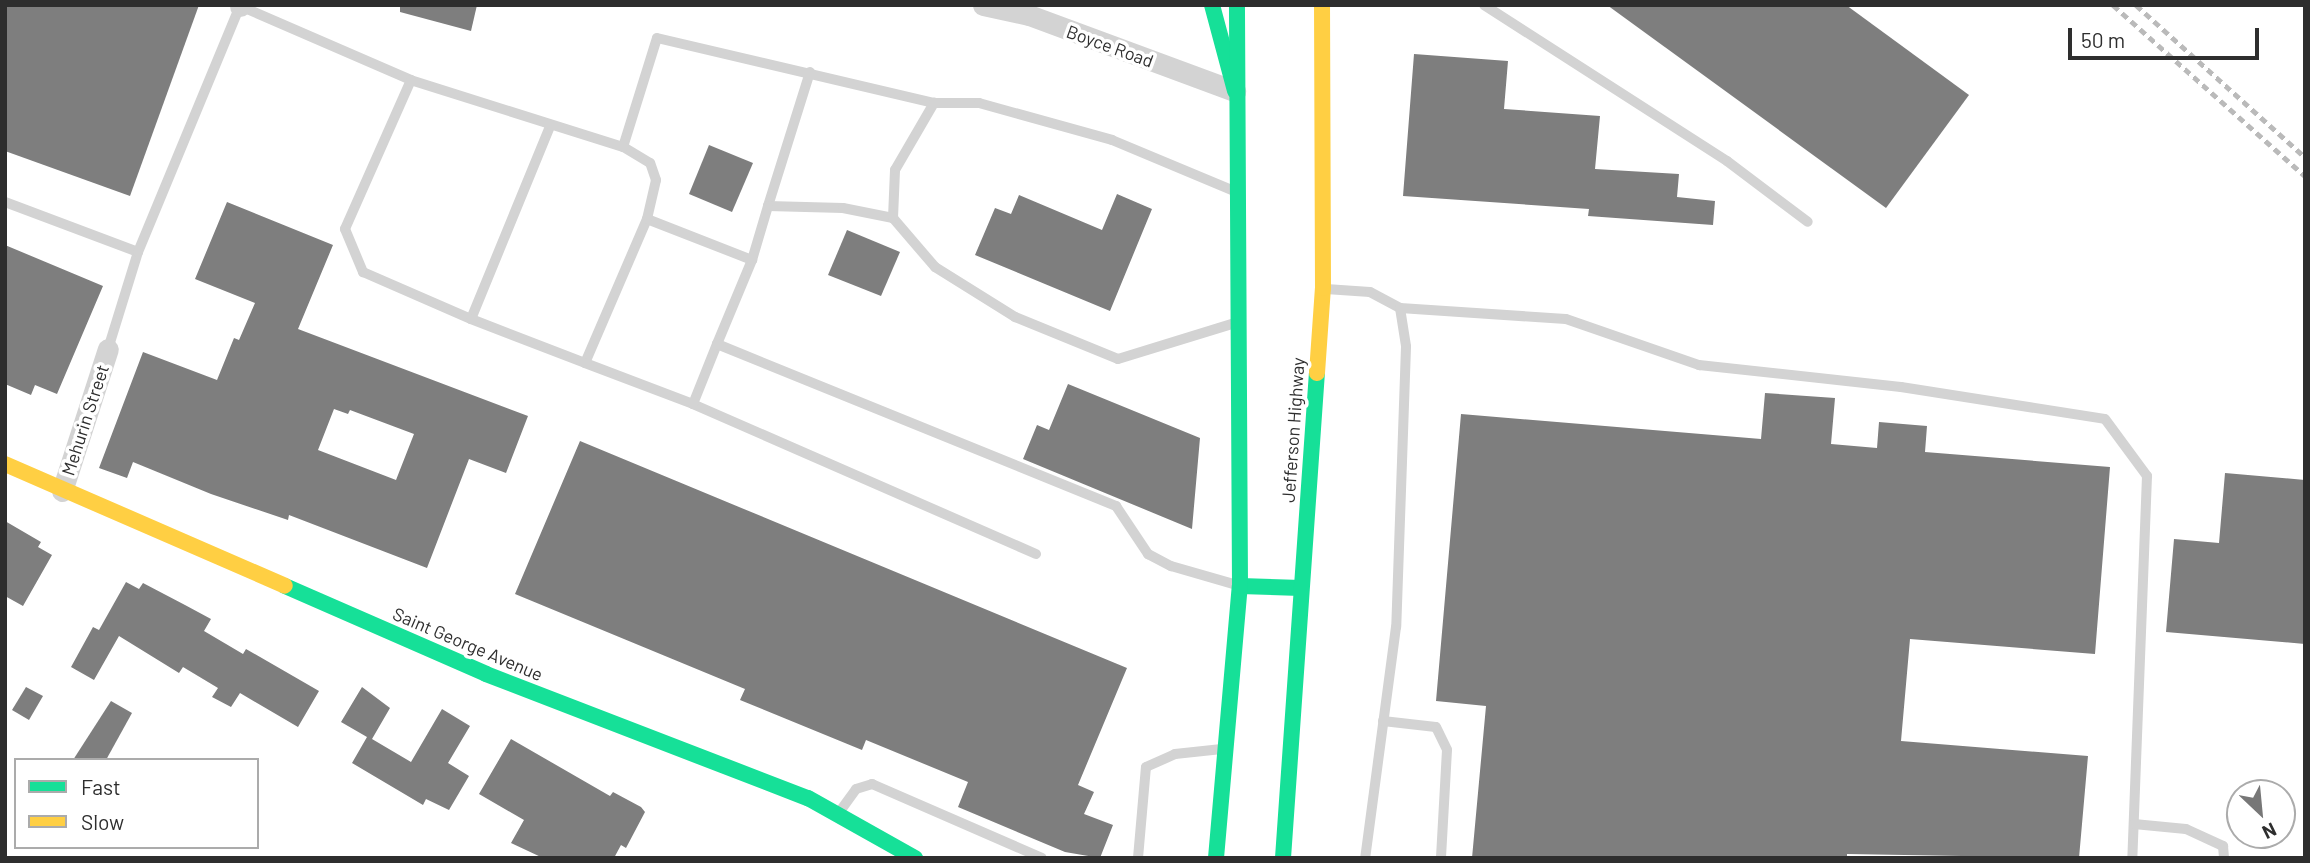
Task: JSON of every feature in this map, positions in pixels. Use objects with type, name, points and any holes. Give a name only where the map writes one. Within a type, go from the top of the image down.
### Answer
[{"type":"main road","points":[[1212,5],[1235,91]]},
{"type":"main road","points":[[1216,858],[1228,748],[1240,586],[1235,91],[1237,5]]},
{"type":"main road","name":"Jefferson Highway","points":[[1283,858],[1323,288],[1322,5]]},
{"type":"main road","name":"Saint George Avenue","points":[[5,464],[486,674],[838,814],[915,858]]},
{"type":"main road","points":[[1240,586],[1301,588]]},
{"type":"street","name":"Boyce Road","points":[[983,5],[1029,15],[1235,91]]},
{"type":"street","name":"Mehurin Street","points":[[62,491],[108,349]]},
{"type":"lane","points":[[108,349],[138,252],[240,6],[411,80],[623,147],[650,163],[656,180],[647,219],[585,363]]},
{"type":"lane","points":[[1490,7],[1727,161],[1808,222]]},
{"type":"lane","points":[[623,147],[657,38],[934,103],[979,103],[1112,140],[1236,192]]},
{"type":"lane","points":[[693,404],[752,260],[810,72]]},
{"type":"lane","points":[[411,80],[345,229],[363,272],[471,319],[693,404],[1036,554]]},
{"type":"lane","points":[[893,218],[895,170],[934,103]]},
{"type":"lane","points":[[471,319],[550,126]]},
{"type":"lane","points":[[5,202],[138,252]]},
{"type":"lane","points":[[768,206],[843,208],[893,218],[946,274],[1014,317],[1118,359],[1238,322]]},
{"type":"lane","points":[[647,219],[752,260]]},
{"type":"lane","points":[[1323,288],[1370,292],[1400,308],[1566,319],[1699,365],[1901,387],[2105,419],[2147,476],[2132,858]]},
{"type":"lane","points":[[1365,858],[1396,627],[1406,346],[1400,308]]},
{"type":"lane","points":[[717,344],[1116,506],[1149,554],[1171,566],[1240,586]]},
{"type":"lane","points":[[1382,721],[1436,727],[1447,750],[1441,858]]},
{"type":"lane","points":[[1138,858],[1146,767],[1175,754],[1228,748]]},
{"type":"lane","points":[[838,814],[856,789],[873,784],[1042,858]]},
{"type":"lane","points":[[2134,824],[2186,829],[2223,846],[2224,858]]},
{"type":"building","points":[[5,5],[199,5],[130,196],[5,151]]},
{"type":"building","points":[[400,5],[477,5],[471,31],[400,12]]},
{"type":"building","points":[[1607,5],[1846,5],[1969,95],[1886,208]]},
{"type":"building","points":[[1414,54],[1508,61],[1504,109],[1600,116],[1595,169],[1679,174],[1677,197],[1715,201],[1713,225],[1588,216],[1589,209],[1403,196]]},
{"type":"building","points":[[709,145],[753,163],[732,212],[689,194]]},
{"type":"building","points":[[1117,194],[1152,209],[1110,311],[975,255],[995,208],[1011,214],[1019,195],[1102,230]]},
{"type":"building","points":[[227,202],[333,245],[298,329],[528,416],[506,473],[469,459],[427,568],[289,515],[288,520],[211,494],[133,462],[127,478],[99,468],[143,352],[217,380],[234,338],[239,340],[255,303],[195,279]],"holes":[[[334,409],[348,414],[350,410],[414,434],[396,480],[318,450]]]},
{"type":"building","points":[[847,230],[900,252],[881,296],[828,275]]},
{"type":"building","points":[[5,245],[103,286],[57,394],[35,385],[31,395],[5,384]]},
{"type":"building","points":[[1068,384],[1200,438],[1192,529],[1023,459],[1037,425],[1049,430]]},
{"type":"building","points":[[1765,393],[1835,398],[1831,444],[1877,448],[1879,422],[1927,426],[1925,452],[2110,467],[2095,654],[1910,639],[1901,741],[2088,756],[2079,858],[1847,854],[1847,858],[1472,858],[1486,706],[1436,701],[1461,414],[1761,439]]},
{"type":"building","points":[[580,441],[1127,668],[1078,785],[1094,792],[1084,814],[1113,825],[1100,858],[1065,852],[958,807],[968,782],[866,740],[862,750],[740,700],[745,689],[515,594]]},
{"type":"building","points":[[2225,473],[2305,480],[2305,644],[2166,632],[2174,539],[2219,543]]},
{"type":"building","points":[[5,521],[41,542],[38,547],[52,555],[23,606],[5,596]]},
{"type":"building","points":[[126,582],[139,589],[143,583],[211,619],[204,631],[243,654],[246,649],[319,691],[298,727],[240,693],[231,707],[212,697],[218,688],[183,667],[179,673],[119,636],[94,680],[71,667],[93,627],[99,630]]},
{"type":"building","points":[[26,687],[43,696],[29,720],[12,710]]},
{"type":"building","points":[[362,687],[390,708],[372,739],[411,762],[442,709],[470,726],[448,763],[469,776],[449,810],[426,799],[423,805],[352,763],[367,737],[341,722]]},
{"type":"building","points":[[111,701],[132,713],[107,758],[74,758]]},
{"type":"building","points":[[511,739],[610,796],[613,792],[641,807],[645,812],[626,848],[621,845],[614,858],[543,858],[511,843],[524,820],[479,794]]},
{"type":"railway","points":[[2113,5],[2305,176]]},
{"type":"railway","points":[[2136,5],[2305,157]]},
{"type":"traffic: fast","points":[[1212,5],[1235,91]]},
{"type":"traffic: fast","points":[[1216,858],[1240,586],[1237,5]]},
{"type":"traffic: fast","points":[[1283,858],[1317,373]]},
{"type":"traffic: fast","points":[[285,586],[486,674],[808,798],[915,858]]},
{"type":"traffic: fast","points":[[1240,586],[1301,588]]},
{"type":"traffic: slow","points":[[1317,373],[1323,288],[1322,5]]},
{"type":"traffic: slow","points":[[5,464],[285,586]]}]
